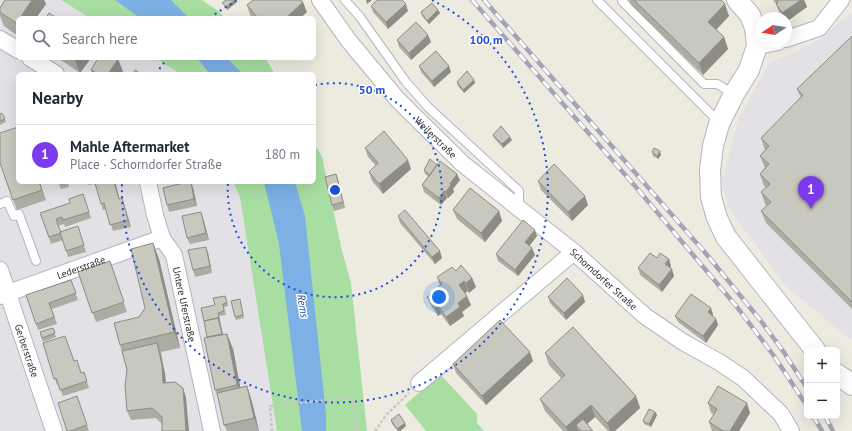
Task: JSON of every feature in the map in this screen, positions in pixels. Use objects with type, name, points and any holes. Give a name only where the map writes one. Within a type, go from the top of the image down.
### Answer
[{"type":"street","name":"Weilerstraße","points":[[320,0],[349,41],[398,100],[463,164],[574,252]]},
{"type":"street","points":[[737,0],[750,15],[755,28],[756,37]]},
{"type":"street","points":[[792,37],[819,28],[841,0]]},
{"type":"street","points":[[0,39],[16,49]]},
{"type":"street","points":[[756,48],[749,70],[734,94],[719,124],[713,146],[710,170],[711,197],[717,218],[726,237],[813,347]]},
{"type":"street","points":[[33,60],[53,72]]},
{"type":"street","name":"Untere Uferstraße","points":[[148,184],[162,238],[174,255],[212,431]]},
{"type":"street","name":"Lederstraße","points":[[4,294],[162,238]]},
{"type":"street","name":"Schorndorfer Straße","points":[[419,383],[574,252],[645,316],[683,342],[719,362],[743,378],[781,414],[790,431]]},
{"type":"street","name":"Gerberstraße","points":[[0,270],[4,294],[54,431]]},
{"type":"street","points":[[840,376],[852,385]]},
{"type":"lane","points":[[345,0],[360,17],[406,82],[428,106],[519,191],[519,208]]},
{"type":"lane","points":[[597,0],[706,109],[719,124]]},
{"type":"lane","points":[[622,0],[704,84],[717,84],[734,94]]},
{"type":"lane","points":[[0,204],[8,201],[14,216],[19,214],[36,261]]},
{"type":"path","points":[[375,431],[387,414],[419,383]]},
{"type":"path","points":[[272,431],[270,406],[346,398],[353,398],[356,431]]},
{"type":"shaded area","points":[[0,0],[61,0],[87,16],[16,16],[16,60],[158,60],[177,72],[16,72],[16,184],[234,184],[240,196],[277,431],[0,431]]},
{"type":"shaded area","points":[[852,13],[852,341],[786,286],[728,207],[722,180],[739,118],[770,62],[795,53],[821,38]]},
{"type":"green space","points":[[61,0],[202,0],[223,16],[87,16]]},
{"type":"green space","points":[[158,60],[266,60],[274,72],[177,72]]},
{"type":"green space","points":[[316,146],[322,157],[342,251],[351,283],[367,431],[277,431],[240,197],[234,184],[316,184]]},
{"type":"green space","points":[[440,374],[477,414],[477,423],[484,431],[426,431],[405,405]]},
{"type":"water","points":[[115,0],[171,0],[187,16],[137,16]]},
{"type":"water","points":[[199,60],[229,60],[241,72],[208,72]]},
{"type":"water","name":"Rems","points":[[264,184],[296,184],[305,216],[326,415],[326,431],[302,431],[279,244]]},
{"type":"building","points":[[5,0],[32,0],[21,16],[16,16],[16,23],[0,12],[0,8]]},
{"type":"building","points":[[226,0],[235,0],[226,7],[222,3]]},
{"type":"building","points":[[253,0],[301,0],[303,2],[288,16],[256,16],[247,5]]},
{"type":"building","points":[[377,0],[402,0],[406,4],[386,22],[371,6]]},
{"type":"building","points":[[634,0],[721,0],[725,4],[708,22],[724,37],[699,63]]},
{"type":"building","points":[[777,0],[801,0],[783,12],[781,12],[776,4],[778,3]]},
{"type":"building","points":[[432,3],[438,10],[427,21],[421,12]]},
{"type":"building","points":[[416,22],[428,35],[409,53],[397,40]]},
{"type":"building","points":[[852,36],[852,302],[761,211],[771,202],[761,192],[770,184],[760,174],[769,164],[760,156],[769,146],[761,138],[803,95],[797,89]]},
{"type":"building","points":[[436,51],[449,66],[432,81],[419,66]]},
{"type":"building","points":[[97,60],[117,60],[109,72],[94,72],[91,70]]},
{"type":"building","points":[[467,71],[474,80],[463,90],[457,82]]},
{"type":"building","points":[[2,113],[5,119],[0,121],[0,114]]},
{"type":"building","points":[[501,126],[510,137],[502,144],[493,135]]},
{"type":"building","points":[[16,128],[16,184],[40,184],[42,190],[13,200],[0,163],[0,133]]},
{"type":"building","points":[[384,131],[408,160],[379,184],[369,172],[378,163],[365,148]]},
{"type":"building","points":[[654,148],[660,151],[657,156],[652,152]]},
{"type":"building","points":[[430,159],[437,165],[430,175],[424,170]]},
{"type":"building","points":[[440,161],[457,174],[446,192],[444,191],[439,198],[422,185]]},
{"type":"building","points":[[554,164],[585,196],[568,212],[538,181]]},
{"type":"building","points":[[336,174],[343,202],[332,205],[325,177]]},
{"type":"building","points":[[95,184],[115,184],[119,199],[122,198],[128,220],[110,225],[104,203],[101,204]]},
{"type":"building","points":[[179,184],[191,184],[194,199],[167,205],[163,188]]},
{"type":"building","points":[[470,188],[499,211],[481,233],[453,210]]},
{"type":"building","points":[[83,194],[89,212],[63,220],[62,217],[56,219],[61,233],[49,237],[40,213],[70,203],[69,199]]},
{"type":"building","points":[[405,210],[440,251],[432,257],[398,216]]},
{"type":"building","points":[[201,212],[206,233],[187,238],[182,216]]},
{"type":"building","points":[[523,220],[535,230],[525,242],[532,248],[515,270],[496,254]]},
{"type":"building","points":[[78,226],[84,245],[66,251],[60,232]]},
{"type":"building","points":[[153,243],[174,332],[120,345],[114,323],[139,317],[145,308],[131,249]]},
{"type":"building","points":[[206,247],[210,266],[193,270],[188,250]]},
{"type":"building","points":[[650,253],[657,258],[660,253],[669,259],[665,264],[672,269],[659,285],[638,268]]},
{"type":"building","points":[[110,261],[124,302],[92,313],[78,272]]},
{"type":"building","points":[[461,265],[472,278],[466,283],[464,281],[459,285],[467,296],[458,303],[460,307],[446,317],[437,304],[435,307],[427,297],[442,284],[437,277],[452,267],[456,271]]},
{"type":"building","points":[[567,278],[583,295],[564,313],[548,297]]},
{"type":"building","points":[[71,280],[76,293],[49,303],[54,317],[36,324],[26,295]]},
{"type":"building","points":[[691,294],[711,308],[708,312],[716,319],[703,336],[675,316]]},
{"type":"building","points":[[225,296],[227,303],[223,304],[224,311],[218,313],[219,321],[218,318],[204,321],[201,308],[215,305],[213,298]]},
{"type":"building","points":[[240,299],[243,315],[235,317],[231,301]]},
{"type":"building","points":[[218,318],[222,334],[207,337],[204,321]]},
{"type":"building","points":[[500,320],[530,352],[482,396],[453,364]]},
{"type":"building","points":[[573,327],[636,396],[607,423],[591,405],[566,427],[540,399],[565,375],[545,353]]},
{"type":"building","points":[[53,328],[55,333],[42,338],[40,332]]},
{"type":"building","points":[[227,334],[237,385],[215,390],[204,338]]},
{"type":"building","points":[[65,336],[74,361],[77,360],[81,373],[84,372],[87,381],[60,390],[56,378],[54,379],[43,343]]},
{"type":"building","points":[[157,343],[162,365],[163,383],[175,382],[183,388],[186,431],[162,431],[162,417],[152,408],[127,411],[125,386],[127,370],[122,351]]},
{"type":"building","points":[[247,386],[254,418],[224,425],[217,393]]},
{"type":"building","points":[[718,386],[747,403],[730,431],[723,431],[709,422],[717,409],[708,403]]},
{"type":"building","points":[[77,396],[87,425],[67,431],[58,403]]},
{"type":"building","points":[[649,409],[655,412],[649,424],[643,421]]},
{"type":"building","points":[[399,414],[405,423],[397,429],[391,420]]},
{"type":"building","points":[[583,419],[593,431],[581,431],[576,425]]},
{"type":"railway","points":[[472,0],[635,186],[737,307],[774,356],[804,401]]},
{"type":"railway","points":[[484,0],[708,256],[761,321],[804,383]]},
{"type":"railway","points":[[815,419],[822,431]]},
{"type":"railway","points":[[827,419],[833,431]]},
{"type":"place","name":"Mahle Aftermarket","points":[[811,209]]}]
